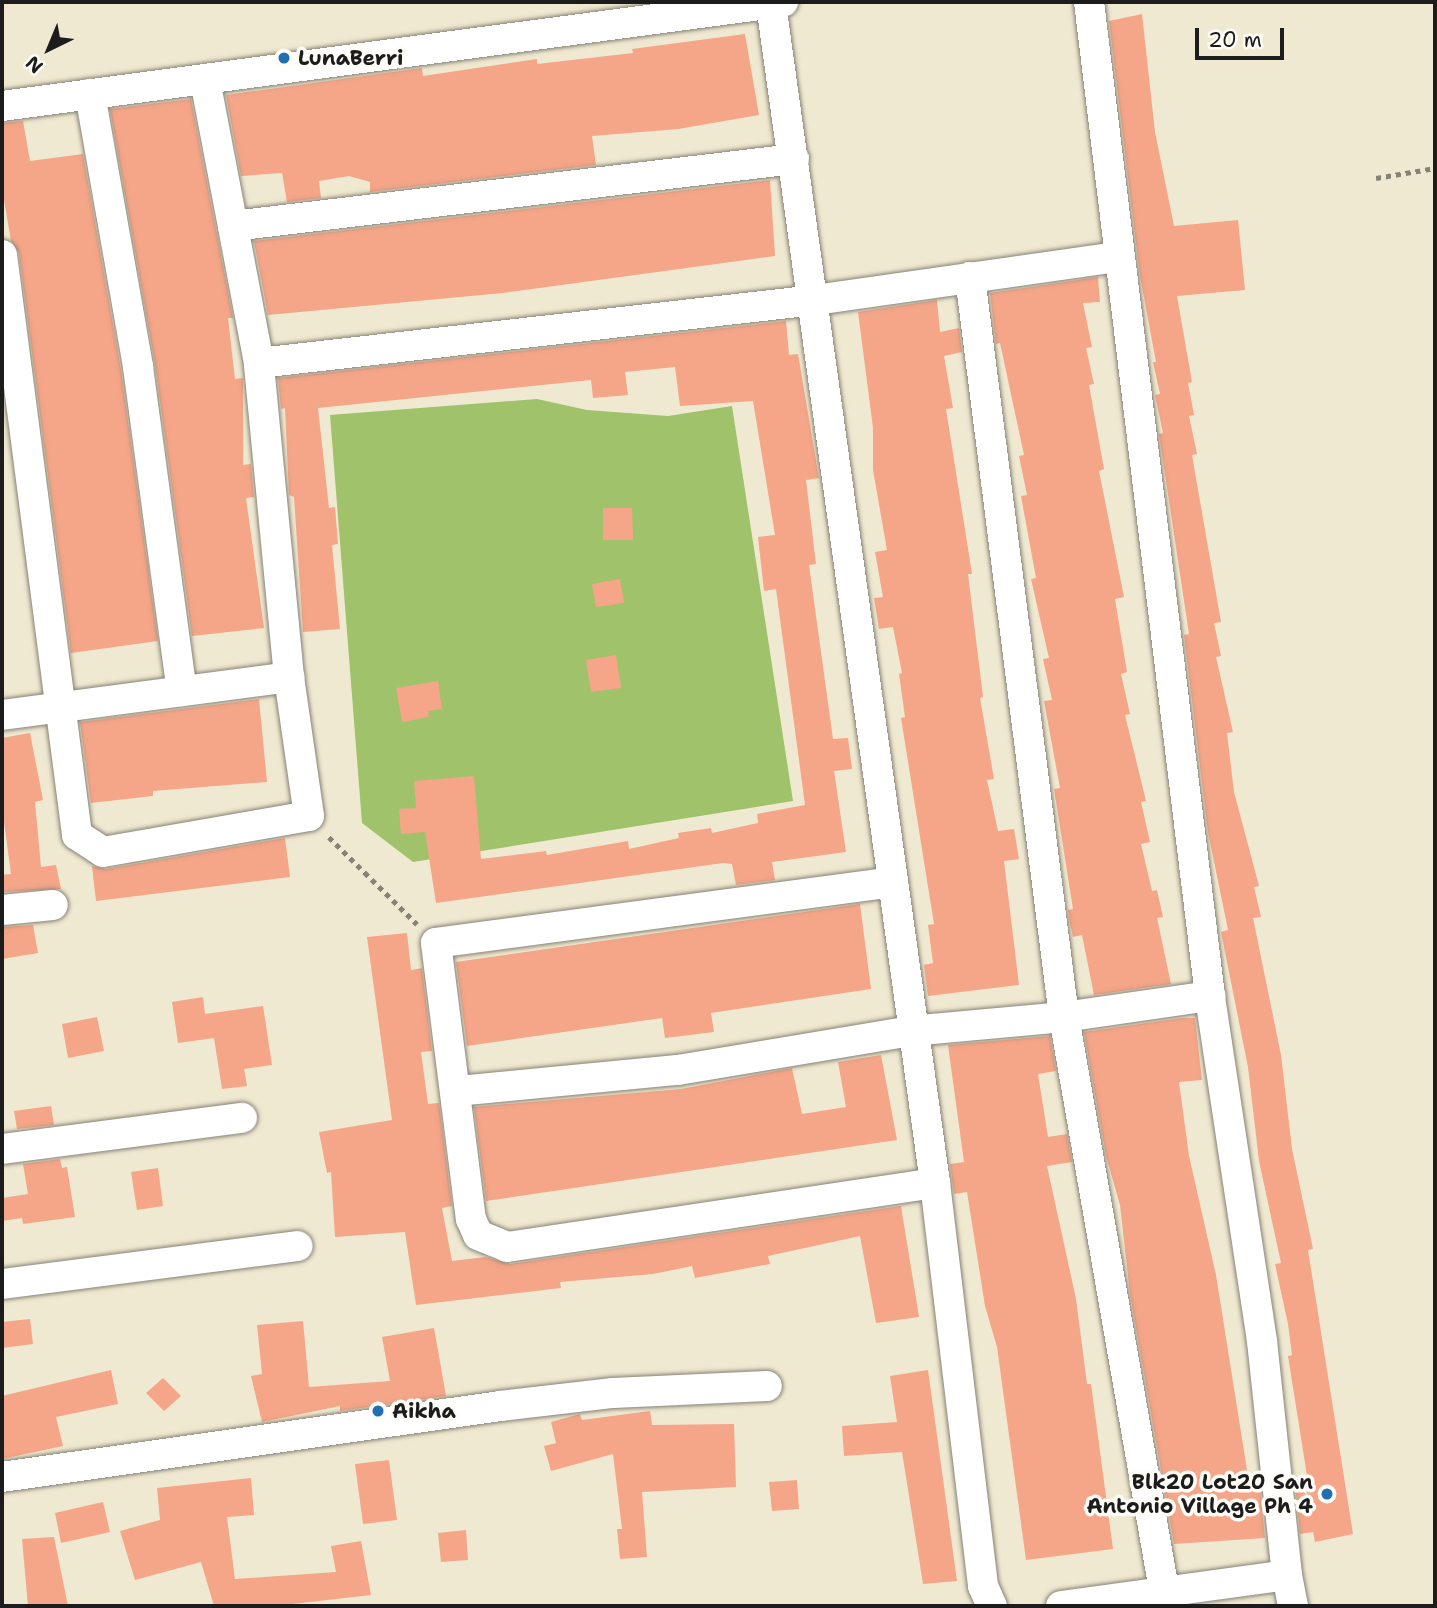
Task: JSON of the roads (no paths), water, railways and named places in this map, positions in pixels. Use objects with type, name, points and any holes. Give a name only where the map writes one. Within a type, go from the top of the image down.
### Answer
[{"type":"street","points":[[1094,2],[1117,257],[1210,996],[1262,1341],[1287,1575],[1293,1606]]},
{"type":"street","points":[[2,106],[777,3],[794,159],[893,882],[910,1031],[935,1183],[983,1586],[992,1606]]},
{"type":"street","points":[[2,255],[36,505],[56,706],[76,835],[89,847],[103,852],[309,816],[289,677],[259,363],[205,79]]},
{"type":"street","points":[[90,94],[138,367],[182,691]]},
{"type":"street","points":[[233,226],[794,159]]},
{"type":"street","points":[[259,363],[815,300],[1117,257]]},
{"type":"street","points":[[970,277],[1064,1017],[1164,1590]]},
{"type":"street","points":[[2,715],[289,677]]},
{"type":"street","points":[[893,882],[436,943],[458,1091],[471,1219],[478,1235],[507,1247],[935,1183]]},
{"type":"street","points":[[2,910],[53,905]]},
{"type":"street","points":[[458,1091],[678,1070],[910,1031],[1064,1017],[1210,996]]},
{"type":"street","points":[[2,1149],[242,1118]]},
{"type":"street","points":[[2,1284],[298,1246]]},
{"type":"street","points":[[2,1477],[500,1406],[613,1393],[767,1386]]},
{"type":"street","points":[[1061,1606],[1287,1575]]},
{"type":"place","name":"LunaBerri","points":[[284,58]]},
{"type":"place","name":"Aikha","points":[[378,1411]]},
{"type":"place","name":"Blk20 Lot20 San Antonio Village Ph 4","points":[[1327,1494]]}]
